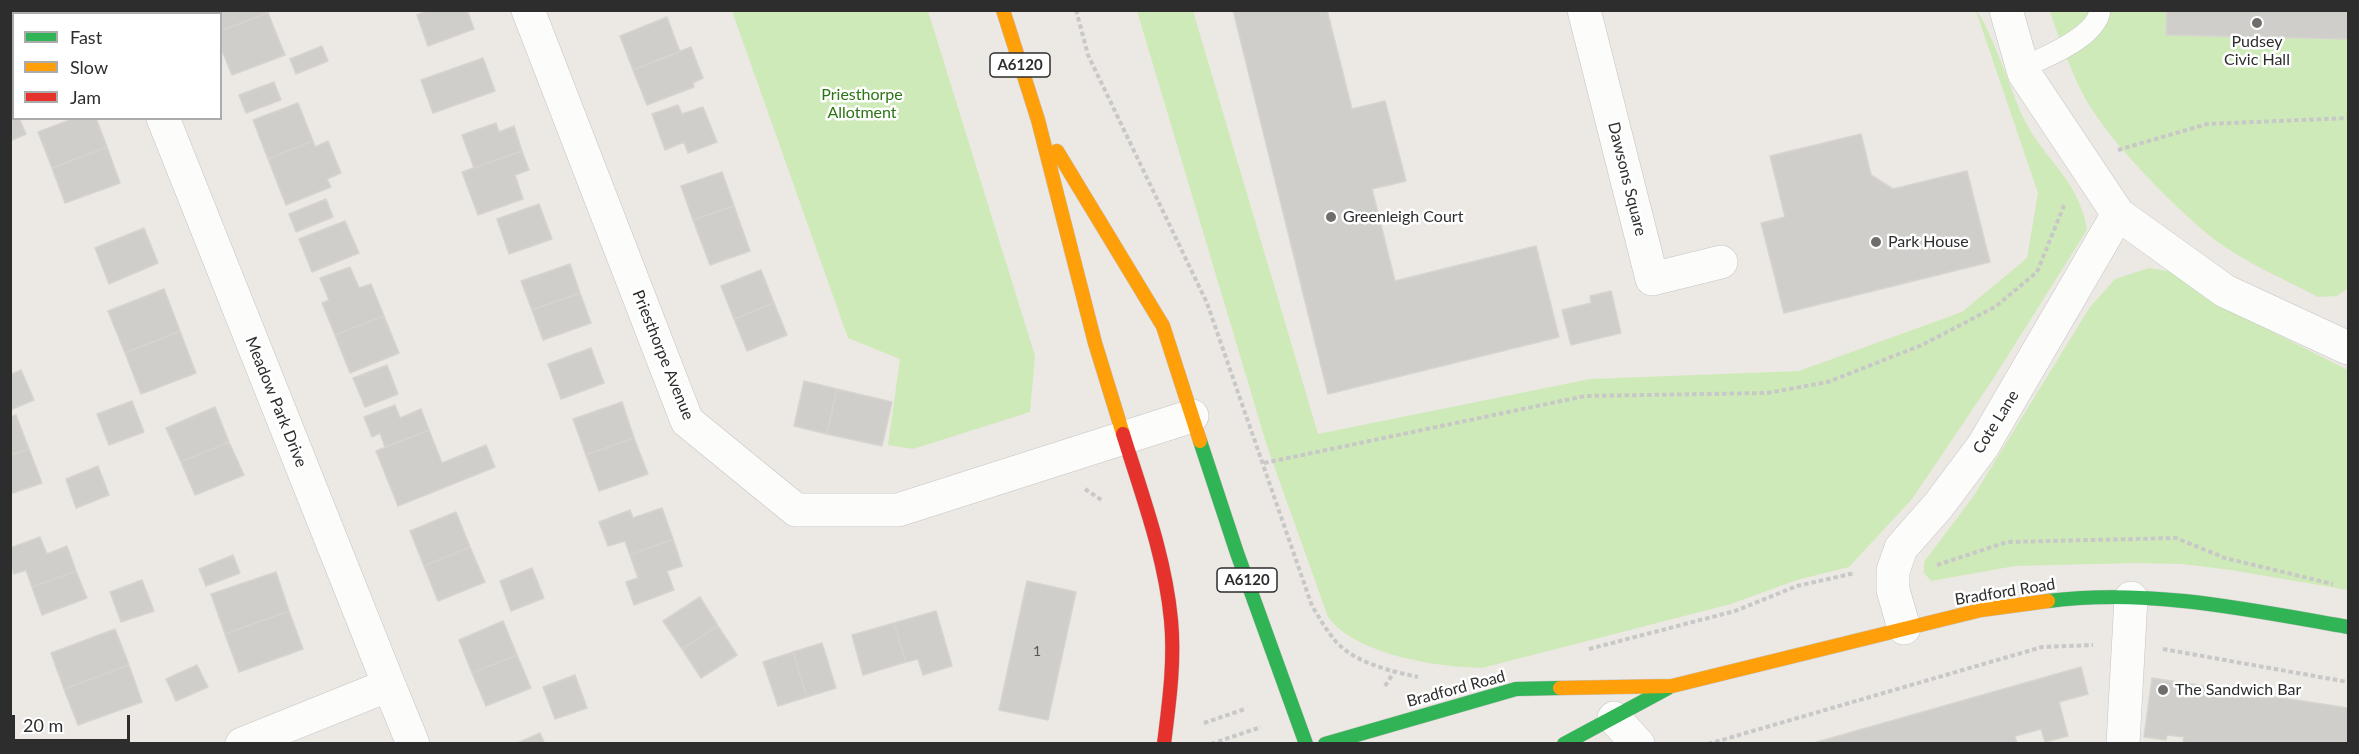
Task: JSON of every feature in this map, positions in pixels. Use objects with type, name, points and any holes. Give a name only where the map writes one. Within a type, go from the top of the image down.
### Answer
[{"type":"main road","name":"A6120","points":[[1003,10],[1038,120],[1095,343],[1160,554],[1171,621],[1171,683],[1164,744]]},
{"type":"main road","name":"A6120","points":[[1038,120],[1163,326],[1237,553],[1306,744]]},
{"type":"main road","name":"Bradford Road","points":[[1325,744],[1516,689],[1672,686],[1904,628],[1992,609],[2057,600],[2131,598],[2236,607],[2349,627]]},
{"type":"main road","name":"Bradford Road","points":[[1564,744],[1672,686]]},
{"type":"street","name":"Priesthorpe Avenue","points":[[528,10],[687,421],[796,510],[898,510],[1192,416]]},
{"type":"street","name":"Dawsons Square","points":[[1584,10],[1652,279],[1721,262]]},
{"type":"street","points":[[2006,10],[2023,67],[2118,214],[2225,291],[2348,347]]},
{"type":"street","name":"Meadow Park Drive","points":[[165,120],[412,744]]},
{"type":"street","name":"Cote Lane","points":[[1904,628],[1893,590],[1893,571],[1902,548],[1938,506],[1983,446],[2118,214]]},
{"type":"street","points":[[2123,744],[2131,598]]},
{"type":"street","points":[[242,744],[389,685]]},
{"type":"street","points":[[1614,717],[1638,744]]},
{"type":"lane","points":[[2023,67],[2057,52],[2090,29],[2100,10]]},
{"type":"path","points":[[1076,10],[1088,55],[1207,303],[1312,606],[1334,640],[1362,660],[1394,672]]},
{"type":"path","points":[[1264,463],[1585,396],[1767,393],[1828,382],[1922,345],[1964,324],[1995,307],[2037,272],[2082,160],[2207,124],[2349,117]]},
{"type":"path","points":[[1084,489],[1095,495],[1108,508]]},
{"type":"path","points":[[1708,744],[2042,647],[2130,644],[2349,682]]},
{"type":"path","points":[[1202,723],[1245,709]]},
{"type":"path","points":[[1211,744],[1252,730]]},
{"type":"green space","name":"Priesthorpe Allotment","points":[[732,11],[928,11],[1035,356],[1030,412],[913,449],[888,445],[900,359],[848,338]]},
{"type":"green space","points":[[1137,11],[1193,11],[1318,434],[1590,379],[1799,371],[1962,312],[2027,258],[2038,193],[1976,11],[1981,16],[1993,42],[2022,115],[2039,144],[2076,196],[2087,230],[1993,379],[1912,499],[1849,567],[1797,580],[1731,604],[1482,668],[1443,665],[1399,656],[1377,650],[1358,641],[1341,630],[1328,617],[1267,446]]},
{"type":"green space","points":[[2050,11],[2167,11],[2166,35],[2348,39],[2348,288],[2337,296],[2318,297],[2227,248],[2184,213],[2117,144],[2093,111],[2074,76]]},
{"type":"green space","points":[[2149,268],[2173,272],[2225,308],[2348,370],[2348,590],[2183,564],[2015,566],[1931,581],[1924,573],[1924,562],[1973,497],[2090,307],[2115,279]]},
{"type":"building","points":[[10,10],[54,10],[54,12],[12,12],[12,56],[10,56]]},
{"type":"building","points":[[206,10],[267,10],[268,13],[222,30],[222,12],[207,12]]},
{"type":"building","points":[[429,10],[467,10],[474,29],[428,46],[417,15]]},
{"type":"building","name":"Greenleigh Court","points":[[1233,10],[1327,10],[1352,109],[1385,101],[1406,181],[1372,189],[1395,281],[1536,246],[1559,337],[1328,394]]},
{"type":"building","name":"Pudsey Civic Hall","points":[[2167,10],[2348,10],[2348,39],[2166,35]]},
{"type":"building","points":[[268,13],[285,55],[232,75],[222,51],[222,30]]},
{"type":"building","points":[[667,17],[680,52],[633,70],[620,36]]},
{"type":"building","points":[[322,46],[328,61],[296,74],[290,59]]},
{"type":"building","points":[[691,47],[703,78],[693,83],[694,87],[647,105],[633,70]]},
{"type":"building","points":[[483,58],[495,91],[433,113],[421,80]]},
{"type":"building","points":[[274,82],[281,100],[246,113],[239,95]]},
{"type":"building","points":[[298,103],[313,141],[268,159],[253,120]]},
{"type":"building","points":[[678,105],[682,114],[703,107],[717,142],[688,153],[684,142],[665,150],[652,114]]},
{"type":"building","points":[[12,107],[12,120],[20,120],[26,134],[10,141],[10,108]]},
{"type":"building","points":[[70,120],[97,120],[107,147],[52,168],[38,132]]},
{"type":"building","points":[[496,123],[499,132],[514,126],[522,151],[474,168],[462,135]]},
{"type":"building","name":"Park House","points":[[1861,134],[1871,175],[1893,189],[1967,171],[1990,262],[1784,313],[1761,223],[1785,217],[1770,156]]},
{"type":"building","points":[[313,141],[315,147],[328,141],[341,173],[327,179],[331,187],[286,205],[268,159]]},
{"type":"building","points":[[107,147],[120,183],[65,203],[52,168]]},
{"type":"building","points":[[522,151],[529,170],[515,175],[523,199],[478,215],[462,172]]},
{"type":"building","points":[[722,172],[734,206],[693,220],[681,186]]},
{"type":"building","points":[[326,199],[333,217],[296,232],[289,214]]},
{"type":"building","points":[[539,204],[552,239],[509,254],[497,219]]},
{"type":"building","points":[[734,206],[750,251],[710,265],[693,220]]},
{"type":"building","points":[[345,221],[359,253],[312,272],[299,239]]},
{"type":"building","points":[[144,228],[158,263],[109,284],[95,248]]},
{"type":"building","points":[[570,264],[580,293],[532,310],[521,281]]},
{"type":"building","points":[[350,267],[359,288],[371,284],[384,316],[335,335],[322,303],[329,300],[320,278]]},
{"type":"building","points":[[761,270],[774,303],[734,319],[721,286]]},
{"type":"building","points":[[164,289],[180,331],[125,353],[108,311]]},
{"type":"building","points":[[1611,291],[1621,333],[1571,345],[1562,310],[1591,303],[1590,296]]},
{"type":"building","points":[[580,293],[591,323],[543,340],[532,310]]},
{"type":"building","points":[[774,303],[787,335],[747,351],[734,319]]},
{"type":"building","points":[[384,316],[399,353],[350,373],[335,335]]},
{"type":"building","points":[[180,331],[196,373],[141,394],[125,353]]},
{"type":"building","points":[[591,348],[604,383],[561,399],[548,364]]},
{"type":"building","points":[[387,365],[398,394],[365,407],[353,378]]},
{"type":"building","points":[[21,370],[34,400],[10,410],[10,375]]},
{"type":"building","points":[[804,381],[837,389],[827,434],[794,426]]},
{"type":"building","points":[[837,389],[892,402],[882,446],[827,434]]},
{"type":"building","points":[[132,401],[144,432],[109,445],[97,414]]},
{"type":"building","points":[[622,402],[634,438],[586,455],[573,419]]},
{"type":"building","points":[[395,405],[400,418],[421,409],[429,430],[385,447],[380,433],[372,437],[364,417]]},
{"type":"building","points":[[215,407],[229,442],[181,462],[166,428]]},
{"type":"building","points":[[16,415],[29,449],[10,455],[10,417]]},
{"type":"building","points":[[429,430],[442,463],[486,445],[495,467],[398,506],[376,451]]},
{"type":"building","points":[[634,438],[648,474],[599,491],[586,455]]},
{"type":"building","points":[[229,442],[244,475],[195,495],[181,462]]},
{"type":"building","points":[[29,449],[42,483],[10,494],[10,455]]},
{"type":"building","points":[[98,466],[109,495],[76,508],[66,479]]},
{"type":"building","points":[[662,508],[673,539],[630,555],[625,541],[608,546],[599,522],[630,510],[633,518]]},
{"type":"building","points":[[456,512],[470,547],[424,566],[410,531]]},
{"type":"building","points":[[40,537],[47,554],[67,546],[76,571],[32,587],[26,570],[14,574],[10,564],[10,548]]},
{"type":"building","points":[[673,539],[682,566],[667,571],[674,590],[634,605],[626,582],[638,578],[630,555]]},
{"type":"building","points":[[470,547],[485,582],[438,601],[424,566]]},
{"type":"building","points":[[233,555],[240,573],[206,586],[199,569]]},
{"type":"building","points":[[532,568],[544,598],[511,611],[500,581]]},
{"type":"building","points":[[76,571],[87,598],[42,615],[32,587]]},
{"type":"building","points":[[276,572],[289,611],[225,634],[211,594]]},
{"type":"building","points":[[142,580],[154,611],[121,622],[110,592]]},
{"type":"building","points":[[1027,581],[1076,592],[1048,720],[999,710]]},
{"type":"building","points":[[700,597],[718,626],[682,649],[663,621]]},
{"type":"building","points":[[289,611],[303,649],[239,672],[225,634]]},
{"type":"building","points":[[936,611],[952,666],[923,675],[918,659],[906,662],[894,623]]},
{"type":"building","points":[[503,621],[517,655],[472,673],[459,640]]},
{"type":"building","points":[[894,623],[906,662],[863,675],[852,635]]},
{"type":"building","points":[[718,626],[737,655],[701,678],[682,649]]},
{"type":"building","points":[[115,629],[129,665],[64,689],[51,653]]},
{"type":"building","points":[[822,643],[836,688],[807,697],[793,652]]},
{"type":"building","points":[[793,652],[807,697],[778,706],[763,662]]},
{"type":"building","points":[[517,655],[531,688],[486,706],[472,673]]},
{"type":"building","points":[[129,665],[142,702],[78,725],[64,689]]},
{"type":"building","points":[[197,665],[208,687],[176,701],[166,679]]},
{"type":"building","points":[[2081,667],[2088,694],[2059,702],[2068,736],[2045,742],[2041,729],[2015,736],[2017,744],[1810,744]]},
{"type":"building","points":[[575,675],[587,708],[555,719],[543,687]]},
{"type":"building","points":[[2152,678],[2348,708],[2348,744],[2183,744],[2184,737],[2167,735],[2166,740],[2144,737]]},
{"type":"building","points":[[540,733],[545,744],[515,744]]},
{"type":"traffic: fast","points":[[1200,441],[1237,553],[1306,744]]},
{"type":"traffic: fast","points":[[2048,601],[2123,597],[2161,599],[2237,608],[2348,627]]},
{"type":"traffic: fast","points":[[1325,744],[1516,689],[1560,688]]},
{"type":"traffic: fast","points":[[1564,744],[1668,688]]},
{"type":"traffic: slow","points":[[1003,10],[1038,120],[1095,343],[1123,434]]},
{"type":"traffic: slow","points":[[1057,151],[1163,326],[1200,441]]},
{"type":"traffic: slow","points":[[1560,688],[1672,686],[1981,610],[2048,601]]},
{"type":"traffic: jam","points":[[1123,434],[1152,526],[1168,596],[1172,651],[1164,744]]},
{"type":"place","name":"Pudsey Civic Hall","points":[[2257,23]]},
{"type":"place","name":"Greenleigh Court","points":[[1331,217]]},
{"type":"place","name":"Park House","points":[[1876,242]]},
{"type":"place","name":"The Sandwich Bar","points":[[2163,690]]}]
